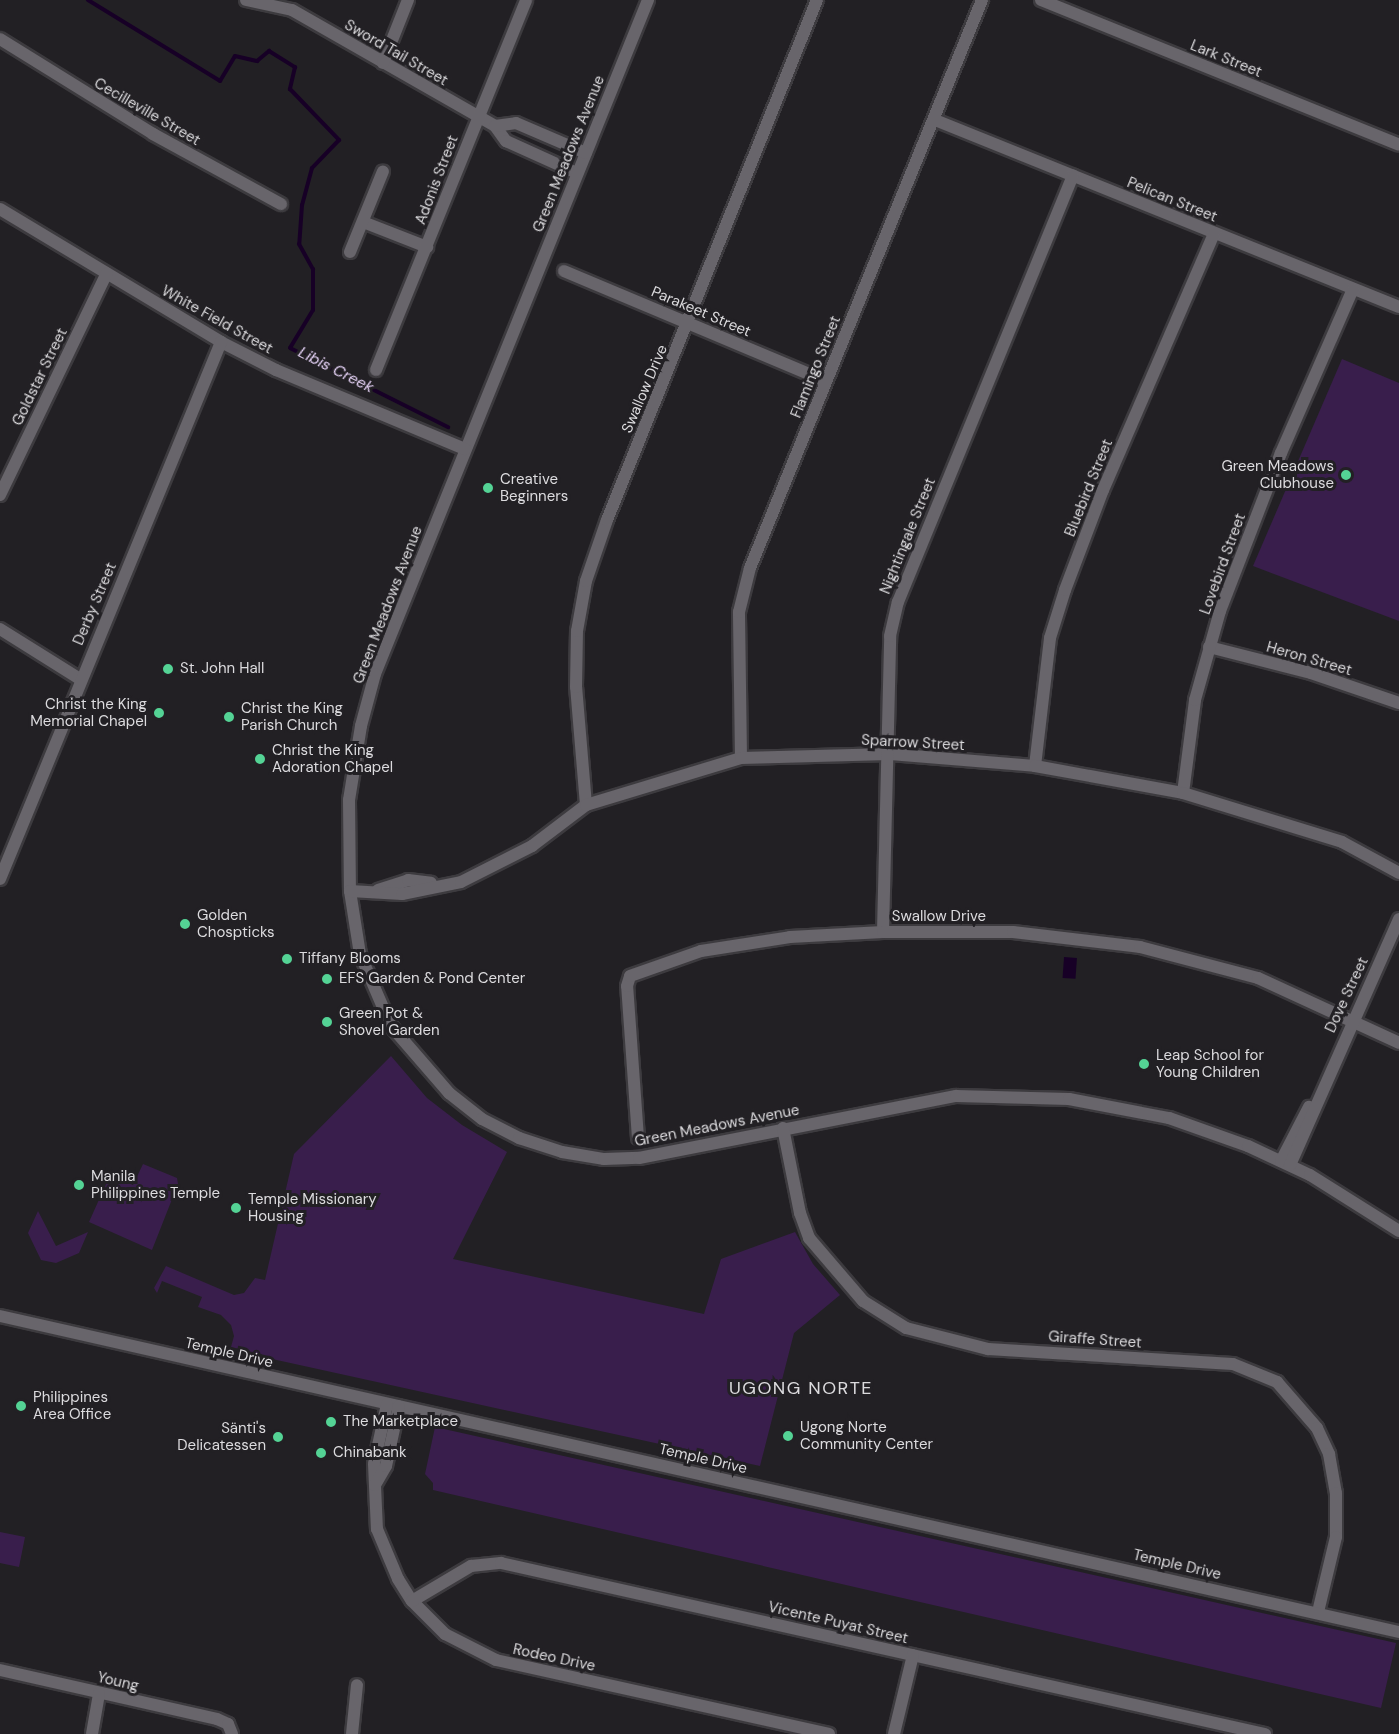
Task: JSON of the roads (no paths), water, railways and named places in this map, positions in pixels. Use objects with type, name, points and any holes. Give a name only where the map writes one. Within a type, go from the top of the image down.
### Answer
[{"type":"street","name":"Sword Tail Street","points":[[246,0],[294,5],[383,63],[477,119],[495,126],[516,123],[586,153]]},
{"type":"street","points":[[383,63],[408,0]]},
{"type":"street","name":"Adonis Street","points":[[376,370],[526,0]]},
{"type":"street","name":"Green Meadows Avenue","points":[[648,0],[375,674],[364,716],[349,800],[350,891],[360,954],[391,1026],[441,1085],[482,1119],[530,1142],[604,1160],[639,1158],[783,1128],[956,1096],[1013,1095],[1069,1099],[1169,1118],[1286,1163],[1399,1231]]},
{"type":"street","name":"Swallow Drive","points":[[586,805],[576,687],[577,631],[586,581],[607,520],[689,323],[817,0]]},
{"type":"street","name":"Flamingo Street","points":[[741,758],[739,612],[750,568],[935,120],[982,0]]},
{"type":"street","name":"Lark Street","points":[[1041,0],[1399,145]]},
{"type":"street","name":"Cecilleville Street","points":[[0,39],[153,134],[281,204]]},
{"type":"street","name":"Pelican Street","points":[[935,120],[1399,307]]},
{"type":"street","name":"Sword Tail Street","points":[[495,126],[506,141],[578,173]]},
{"type":"street","points":[[350,252],[383,171]]},
{"type":"street","name":"Nightingale Street","points":[[883,932],[890,754],[890,636],[897,602],[1073,176]]},
{"type":"street","name":"White Field Street","points":[[0,209],[221,342],[276,370],[465,449]]},
{"type":"street","points":[[363,222],[426,247]]},
{"type":"street","name":"Bluebird Street","points":[[1035,766],[1050,638],[1065,590],[1103,490],[1214,233]]},
{"type":"street","name":"Parakeet Street","points":[[564,271],[826,381]]},
{"type":"street","name":"Goldstar Street","points":[[0,495],[107,273]]},
{"type":"street","name":"Lovebird Street","points":[[1183,793],[1195,700],[1209,647],[1281,453],[1353,289]]},
{"type":"street","name":"Derby Street","points":[[0,879],[80,679],[221,342]]},
{"type":"street","points":[[0,629],[80,679]]},
{"type":"street","name":"Heron Street","points":[[1209,647],[1311,673],[1399,703]]},
{"type":"street","name":"Sparrow Street","points":[[350,891],[374,891],[408,880],[437,884],[460,882],[487,872],[532,846],[586,805],[741,758],[890,754],[1035,766],[1183,793],[1341,842],[1399,873]]},
{"type":"street","name":"Dove Street","points":[[1286,1163],[1399,919]]},
{"type":"street","name":"Swallow Drive","points":[[638,1138],[627,986],[630,976],[701,951],[790,937],[883,932],[1013,932],[1140,947],[1258,978],[1353,1019],[1399,1043]]},
{"type":"street","name":"Giraffe Street","points":[[783,1128],[800,1213],[809,1238],[863,1302],[906,1328],[987,1349],[1233,1364],[1277,1382],[1317,1428],[1329,1454],[1336,1493],[1336,1537],[1318,1612]]},
{"type":"street","name":"Temple Drive","points":[[1,1317],[1399,1632]]},
{"type":"street","name":"Rodeo Drive","points":[[393,1405],[375,1486],[376,1529],[383,1549],[412,1601],[461,1645],[495,1660],[829,1734]]},
{"type":"street","name":"Vicente Puyat Street","points":[[412,1601],[471,1566],[501,1563],[1265,1734]]},
{"type":"street","points":[[894,1734],[913,1655]]},
{"type":"street","name":"Young","points":[[0,1670],[230,1729]]},
{"type":"street","points":[[352,1734],[357,1684]]},
{"type":"street","points":[[92,1734],[99,1694]]},
{"type":"waterway","name":"Libis Creek","points":[[88,0],[220,81],[235,56],[257,61],[269,51],[295,67],[290,89],[339,140],[312,168],[302,205],[299,244],[313,269],[313,310],[290,348],[448,427]]},
{"type":"place","name":"Green Meadows Clubhouse","points":[[1346,475]]},
{"type":"place","name":"Creative Beginners","points":[[488,488]]},
{"type":"place","name":"St. John Hall","points":[[168,669]]},
{"type":"place","name":"Christ the King Memorial Chapel","points":[[159,713]]},
{"type":"place","name":"Christ the King Parish Church","points":[[229,717]]},
{"type":"place","name":"Christ the King Adoration Chapel","points":[[260,759]]},
{"type":"place","name":"Golden Chospticks","points":[[185,924]]},
{"type":"place","name":"Tiffany Blooms","points":[[287,959]]},
{"type":"place","name":"EFS Garden & Pond Center","points":[[327,979]]},
{"type":"place","name":"Green Pot & Shovel Garden","points":[[327,1022]]},
{"type":"place","name":"Leap School for Young Children","points":[[1144,1064]]},
{"type":"place","name":"Manila Philippines Temple","points":[[79,1185]]},
{"type":"place","name":"Temple Missionary Housing","points":[[236,1208]]},
{"type":"place","name":"Philippines Area Office","points":[[21,1406]]},
{"type":"place","name":"The Marketplace","points":[[331,1422]]},
{"type":"place","name":"Ugong Norte Community Center","points":[[788,1436]]},
{"type":"place","name":"Sänti's Delicatessen","points":[[278,1437]]},
{"type":"place","name":"Chinabank","points":[[321,1453]]},
{"type":"district","name":"UGONG NORTE","points":[[801,1388]]}]
